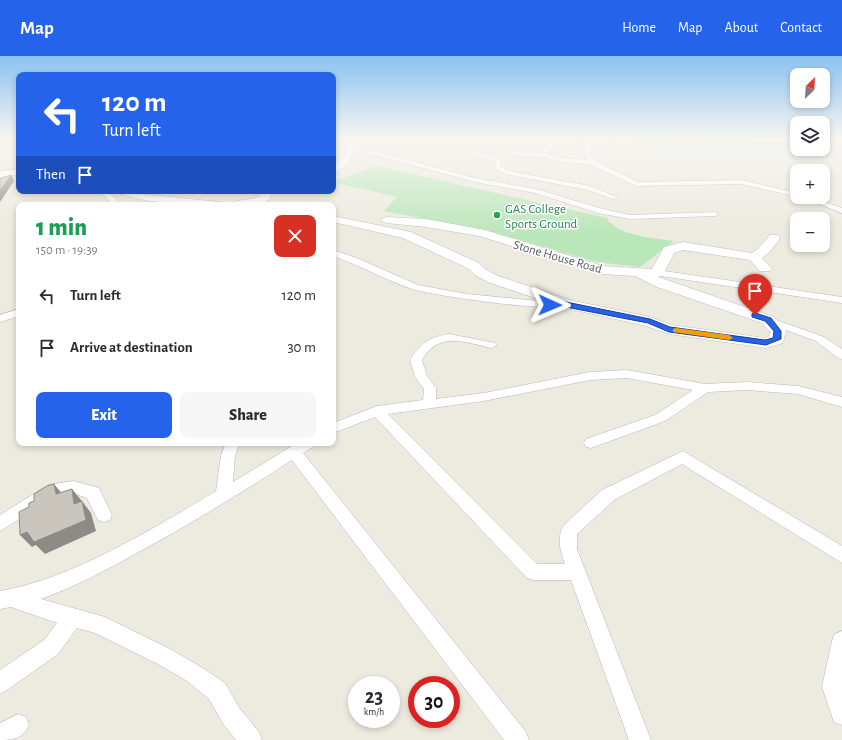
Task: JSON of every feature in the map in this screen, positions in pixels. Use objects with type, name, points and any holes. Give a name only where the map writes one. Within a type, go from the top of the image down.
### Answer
[{"type":"street","points":[[441,171],[475,180],[536,191],[601,211],[630,217],[715,214]]},
{"type":"street","points":[[503,171],[507,173],[590,188],[613,197]]},
{"type":"street","points":[[609,171],[637,184],[652,185],[741,182],[790,192]]},
{"type":"street","points":[[0,174],[16,172]]},
{"type":"street","points":[[106,194],[115,202]]},
{"type":"street","points":[[131,194],[140,197],[190,202]]},
{"type":"street","points":[[258,202],[266,197],[266,194]]},
{"type":"street","points":[[824,204],[842,211]]},
{"type":"street","name":"Stone House Road","points":[[336,219],[362,218],[426,224],[481,233],[602,270],[657,273]]},
{"type":"street","points":[[336,220],[407,235],[474,266],[480,272],[493,279],[566,304],[650,322],[669,329],[766,343],[777,339],[778,331],[768,320]]},
{"type":"street","points":[[754,257],[763,252],[774,238]]},
{"type":"street","points":[[765,268],[754,257],[683,246],[669,250],[657,273],[725,285],[776,290],[842,300]]},
{"type":"street","points":[[336,254],[361,262],[415,287],[467,297],[550,305],[566,304]]},
{"type":"street","points":[[640,273],[662,284],[820,339],[842,355]]},
{"type":"street","points":[[0,318],[16,313]]},
{"type":"street","points":[[429,404],[430,388],[421,377],[416,360],[421,349],[431,340],[442,337],[464,339],[491,345]]},
{"type":"street","points":[[336,427],[377,411],[546,386],[590,376],[628,374],[705,388],[747,386],[798,390],[842,402]]},
{"type":"street","points":[[591,443],[631,427],[660,418],[705,388]]},
{"type":"street","points":[[377,411],[533,572],[578,572]]},
{"type":"street","points":[[224,494],[228,455],[232,446]]},
{"type":"street","points":[[6,600],[73,578],[142,542],[301,448],[518,740]]},
{"type":"street","points":[[640,740],[578,572],[568,549],[569,532],[608,495],[683,457],[842,555]]},
{"type":"street","points":[[0,524],[54,490],[73,487],[94,493],[104,515]]},
{"type":"street","points":[[6,600],[98,624],[165,657],[194,674],[217,691],[232,717],[251,740]]},
{"type":"street","points":[[0,684],[51,648],[73,617]]},
{"type":"street","points":[[842,641],[833,687],[842,714]]},
{"type":"green space","name":"GAS College Sports Ground","points":[[363,171],[398,171],[607,218],[619,229],[627,232],[674,241],[640,267],[596,262],[486,230],[384,211],[397,197],[336,183],[336,181]]},
{"type":"building","points":[[11,175],[0,191],[0,179]]},
{"type":"building","points":[[54,484],[56,494],[72,489],[74,504],[82,501],[86,520],[34,542],[27,532],[20,535],[19,512],[29,507],[29,503],[34,501],[34,494],[47,486]]},
{"type":"slow traffic","points":[[676,330],[729,338]]},
{"type":"place","name":"GAS College Sports Ground","points":[[497,215]]},
{"type":"route","points":[[550,305],[566,304],[622,315],[650,322],[669,329],[766,343],[777,339],[778,331],[768,320],[755,315]]}]
